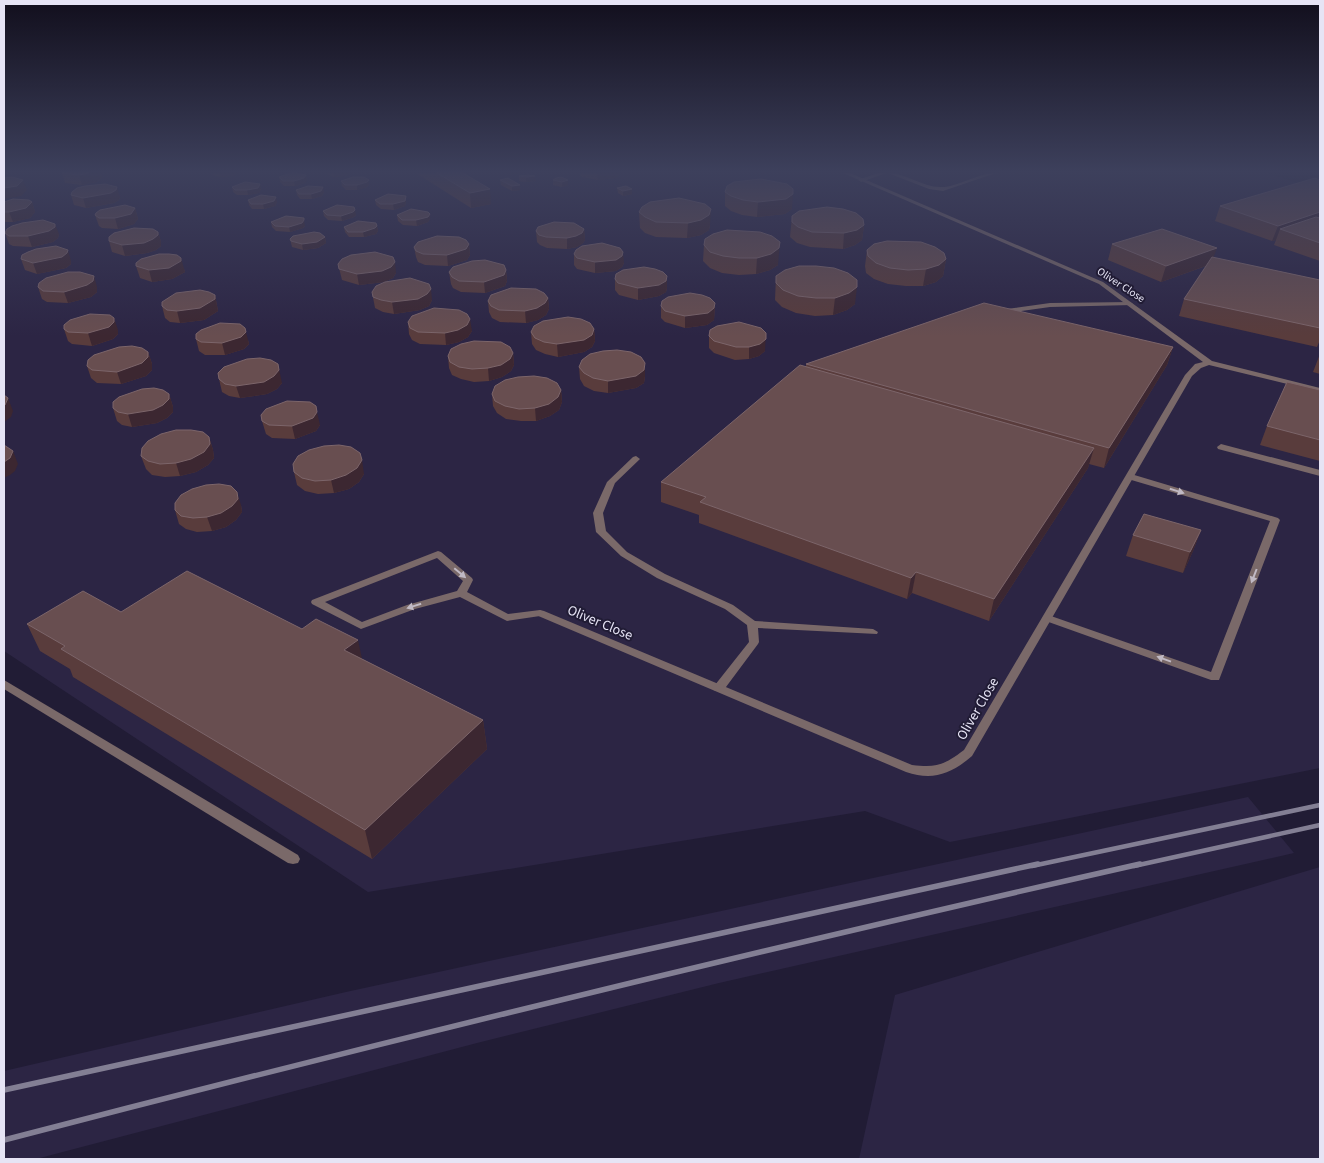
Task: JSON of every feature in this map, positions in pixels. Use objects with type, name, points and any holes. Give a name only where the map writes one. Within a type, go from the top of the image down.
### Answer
[{"type":"street","name":"Oliver Close","points":[[971,227],[1101,283],[1209,363],[1320,390]]},
{"type":"street","points":[[990,314],[1050,305],[1130,304]]},
{"type":"street","name":"Oliver Close","points":[[461,592],[507,618],[540,613],[910,769],[931,773],[949,769],[968,753],[1189,375],[1198,366],[1209,363]]},
{"type":"street","points":[[1222,446],[1320,473]]},
{"type":"street","points":[[636,459],[610,482],[598,513],[600,532],[624,554],[661,576],[729,607],[752,624],[873,632]]},
{"type":"street","points":[[1048,618],[1215,677],[1276,520],[1130,477]]},
{"type":"street","points":[[438,554],[468,580],[461,592],[411,607],[362,626],[316,602],[438,554]]},
{"type":"street","points":[[719,688],[754,642],[752,624]]},
{"type":"street","points":[[4,684],[293,859]]},
{"type":"shaded area","points":[[4,227],[1320,227],[1320,768],[950,842],[865,811],[368,892],[4,651]]},
{"type":"shaded area","points":[[1248,797],[1294,853],[719,983],[477,1043],[36,1159],[4,1159],[4,1071],[346,992]]},
{"type":"shaded area","points":[[1320,867],[1320,1159],[859,1159],[895,995]]},
{"type":"building","points":[[10,227],[55,227],[49,231],[28,236],[9,236],[5,233]]},
{"type":"building","points":[[344,227],[376,227],[363,232],[348,232]]},
{"type":"building","points":[[538,227],[581,227],[584,229],[582,233],[567,238],[546,237],[539,235],[536,231]]},
{"type":"building","points":[[799,227],[861,227],[844,233],[812,232]]},
{"type":"building","points":[[1285,227],[1320,227],[1320,243],[1280,229]]},
{"type":"building","points":[[134,228],[153,229],[158,232],[158,235],[144,243],[122,245],[109,241],[109,237],[114,233]]},
{"type":"building","points":[[1162,229],[1217,248],[1166,266],[1112,244]]},
{"type":"building","points":[[727,230],[760,232],[772,236],[780,242],[779,248],[771,254],[757,258],[723,256],[710,252],[704,245],[705,239],[713,234]]},
{"type":"building","points":[[314,232],[320,233],[325,237],[317,242],[302,244],[290,239],[293,236]]},
{"type":"building","points":[[437,236],[459,237],[466,240],[469,244],[466,249],[447,255],[423,254],[416,251],[414,247],[418,242]]},
{"type":"building","points":[[887,241],[921,242],[935,247],[944,253],[946,259],[939,265],[926,269],[890,268],[876,263],[868,256],[867,250],[874,244]]},
{"type":"building","points":[[602,243],[620,248],[623,252],[622,256],[616,260],[595,262],[577,258],[574,254],[582,246]]},
{"type":"building","points":[[56,246],[68,250],[67,253],[62,257],[33,263],[21,259],[22,255],[36,249]]},
{"type":"building","points":[[375,252],[393,257],[395,262],[391,267],[382,271],[357,274],[339,269],[338,264],[342,259],[351,255]]},
{"type":"building","points":[[159,254],[177,255],[181,258],[181,261],[169,268],[149,270],[136,266],[136,263],[141,259]]},
{"type":"building","points":[[1212,257],[1320,280],[1320,328],[1184,299]]},
{"type":"building","points":[[485,260],[504,265],[506,270],[504,275],[484,282],[459,281],[452,277],[449,272],[453,267],[472,261]]},
{"type":"building","points":[[799,266],[834,268],[848,273],[857,280],[857,287],[849,293],[835,298],[798,296],[783,290],[776,283],[776,276],[785,270]]},
{"type":"building","points":[[644,267],[663,272],[667,276],[666,281],[659,285],[638,288],[618,283],[615,279],[616,274],[623,270]]},
{"type":"building","points":[[68,272],[80,272],[94,276],[93,281],[87,285],[64,292],[43,291],[38,287],[39,283],[46,278]]},
{"type":"building","points":[[410,278],[429,284],[431,289],[427,294],[418,299],[392,302],[373,297],[372,292],[376,286],[385,282]]},
{"type":"building","points":[[511,288],[536,289],[544,293],[548,298],[545,303],[537,308],[525,311],[499,310],[491,306],[488,301],[491,295]]},
{"type":"building","points":[[200,290],[215,295],[215,299],[200,308],[177,311],[167,310],[162,306],[162,302],[176,293]]},
{"type":"building","points":[[690,293],[710,298],[715,303],[714,308],[708,313],[685,316],[665,311],[661,306],[662,301],[668,297]]},
{"type":"building","points":[[984,303],[1173,347],[1109,448],[806,364]]},
{"type":"building","points":[[434,308],[459,310],[467,314],[470,319],[467,325],[458,330],[445,333],[418,332],[410,328],[408,322],[412,316]]},
{"type":"building","points":[[90,314],[110,315],[114,318],[114,322],[109,327],[88,333],[68,332],[64,329],[64,325],[70,320]]},
{"type":"building","points":[[568,317],[590,323],[594,329],[592,335],[584,340],[557,344],[535,338],[531,332],[534,326],[543,321]]},
{"type":"building","points":[[739,322],[761,328],[766,333],[766,339],[760,344],[749,347],[736,347],[714,341],[709,336],[710,330],[717,326]]},
{"type":"building","points":[[220,323],[240,324],[245,328],[246,332],[241,337],[222,343],[201,342],[196,339],[196,334],[201,330]]},
{"type":"building","points":[[474,341],[501,342],[510,347],[513,353],[510,359],[501,365],[488,368],[472,369],[459,367],[450,362],[448,356],[451,349]]},
{"type":"building","points":[[132,346],[142,348],[148,352],[148,357],[142,363],[117,372],[92,370],[87,366],[88,360],[94,355],[119,347]]},
{"type":"building","points":[[617,350],[631,352],[641,357],[645,363],[644,370],[636,376],[608,381],[593,378],[584,373],[579,367],[582,360],[590,354]]},
{"type":"building","points":[[260,358],[271,360],[278,364],[279,370],[274,376],[264,382],[236,386],[225,384],[219,379],[218,373],[224,367],[247,359]]},
{"type":"building","points":[[800,365],[1094,448],[994,599],[916,572],[911,578],[700,502],[706,497],[661,482]]},
{"type":"building","points":[[534,376],[547,378],[557,383],[561,390],[558,397],[549,404],[535,408],[519,409],[505,406],[495,401],[492,394],[495,386],[505,380]]},
{"type":"building","points":[[1287,382],[1320,390],[1320,440],[1267,426]]},
{"type":"building","points":[[154,388],[169,394],[169,399],[163,405],[153,410],[128,414],[118,412],[113,408],[113,402],[119,397],[142,389]]},
{"type":"building","points":[[4,395],[8,398],[4,406]]},
{"type":"building","points":[[287,401],[310,402],[316,406],[317,412],[313,418],[292,426],[269,425],[262,421],[261,415],[266,409]]},
{"type":"building","points":[[176,430],[203,432],[209,437],[210,444],[204,452],[191,459],[176,463],[160,464],[148,461],[141,456],[142,448],[148,441],[161,434]]},
{"type":"building","points":[[4,445],[13,451],[10,458],[4,462]]},
{"type":"building","points":[[339,445],[351,447],[360,453],[362,460],[357,468],[346,475],[331,480],[315,481],[302,478],[294,472],[293,464],[298,456],[309,450]]},
{"type":"building","points":[[219,484],[231,486],[237,492],[238,499],[232,506],[221,513],[193,518],[181,516],[175,510],[175,503],[181,495],[192,489]]},
{"type":"building","points":[[1144,514],[1201,530],[1190,552],[1133,535]]},
{"type":"building","points":[[187,571],[302,629],[316,619],[358,640],[344,650],[483,720],[365,830],[61,649],[65,646],[27,624],[83,591],[121,612]]},
{"type":"railway","points":[[1032,866],[1320,805]]},
{"type":"railway","points":[[1134,866],[1320,825]]},
{"type":"railway","points":[[4,1090],[1038,864]]},
{"type":"railway","points":[[4,1140],[571,998],[1140,864]]}]
